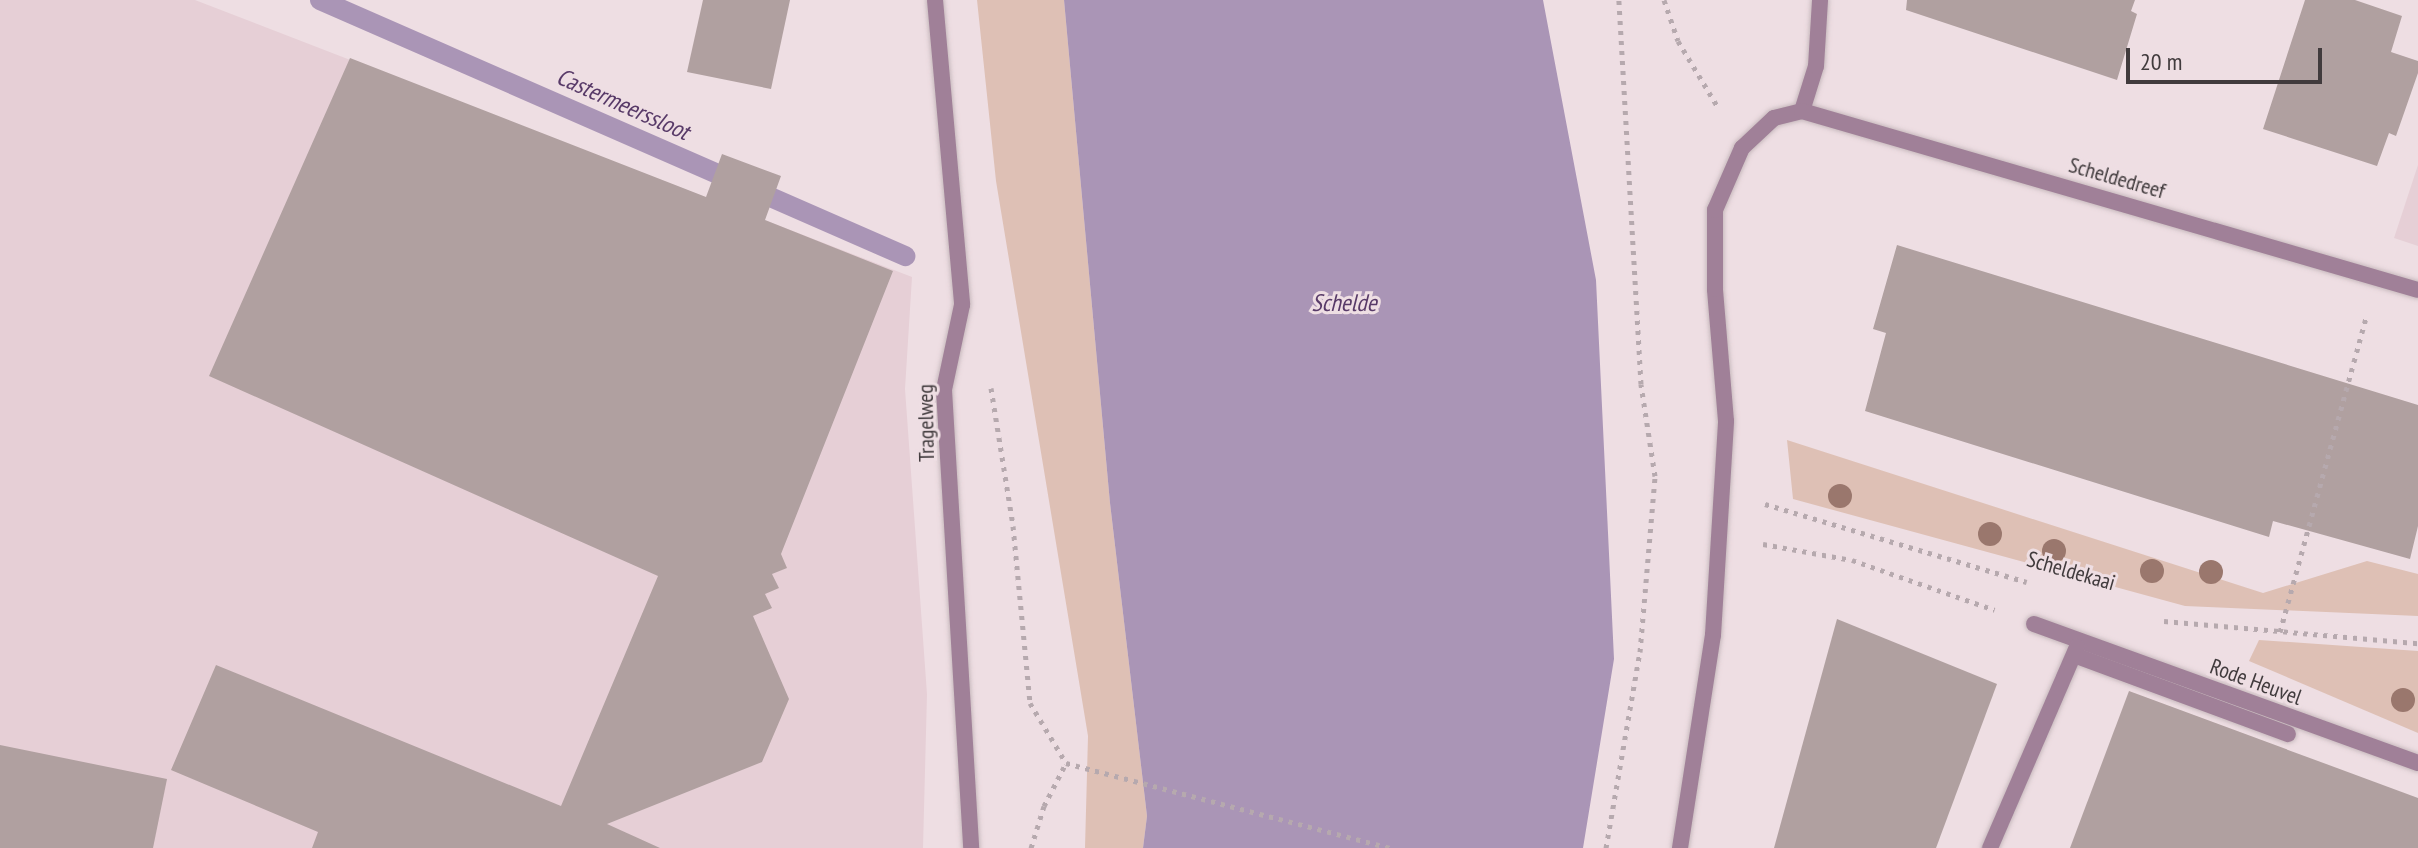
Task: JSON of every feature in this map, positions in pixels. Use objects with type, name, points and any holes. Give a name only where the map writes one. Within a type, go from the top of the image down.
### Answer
[{"type":"street","name":"Tragelweg","points":[[935,0],[962,305],[944,390],[971,848]]},
{"type":"street","points":[[1680,848],[1713,635],[1726,421],[1715,289],[1715,210],[1742,148],[1774,118],[1802,111],[1816,66],[1820,0]]},
{"type":"street","name":"Scheldedreef","points":[[1802,111],[2377,275],[2418,290]]},
{"type":"street","name":"Rode Heuvel","points":[[2034,624],[2077,648],[2418,763]]},
{"type":"street","points":[[1990,848],[2077,648],[2288,734]]},
{"type":"path","points":[[1606,848],[1640,652],[1655,476],[1638,337],[1619,0]]},
{"type":"path","points":[[1664,0],[1678,41],[1742,148]]},
{"type":"path","points":[[2280,632],[2377,275]]},
{"type":"path","points":[[989,372],[1013,526],[1030,703],[1066,763],[1391,848]]},
{"type":"path","name":"Scheldekaai","points":[[1722,489],[2032,583]]},
{"type":"path","points":[[1719,535],[1852,560],[2034,624]]},
{"type":"path","points":[[2153,618],[2418,643]]},
{"type":"path","points":[[1031,848],[1044,806],[1066,763]]},
{"type":"shaded area","points":[[0,0],[195,0],[912,277],[905,389],[927,694],[923,848],[0,848]]},
{"type":"shaded area","points":[[977,0],[1064,0],[1110,503],[1147,816],[1143,848],[1085,848],[1088,736],[996,181]]},
{"type":"shaded area","points":[[2418,165],[2418,246],[2394,238]]},
{"type":"shaded area","points":[[1787,440],[2263,593],[2367,561],[2418,574],[2418,616],[2185,606],[1793,499]]},
{"type":"shaded area","points":[[2259,640],[2418,651],[2418,733],[2249,661]]},
{"type":"water","name":"Schelde","points":[[1064,0],[1543,0],[1596,280],[1614,659],[1583,848],[1143,848],[1147,816],[1110,503]]},
{"type":"building","points":[[703,0],[790,0],[771,89],[687,72]]},
{"type":"building","points":[[1907,0],[2135,0],[2131,11],[2137,14],[2117,80],[1906,10]]},
{"type":"building","points":[[2305,0],[2355,0],[2402,16],[2391,52],[2418,61],[2418,73],[2396,136],[2389,133],[2377,166],[2263,129]]},
{"type":"building","points":[[350,58],[706,197],[722,154],[781,176],[765,220],[893,271],[781,554],[787,568],[772,574],[779,588],[765,594],[772,608],[753,616],[789,699],[762,762],[607,824],[660,848],[312,848],[318,832],[171,770],[216,665],[561,806],[658,576],[209,376]]},
{"type":"building","points":[[1897,245],[2418,405],[2418,526],[2410,559],[2273,521],[2269,537],[1865,411],[1886,333],[1873,329]]},
{"type":"building","points":[[1837,619],[1997,684],[1936,848],[1774,848]]},
{"type":"building","points":[[2129,691],[2418,798],[2418,848],[2070,848]]},
{"type":"building","points":[[0,745],[167,779],[153,848],[0,848]]},
{"type":"waterway","name":"Castermeerssloot","points":[[320,0],[905,256]]}]
